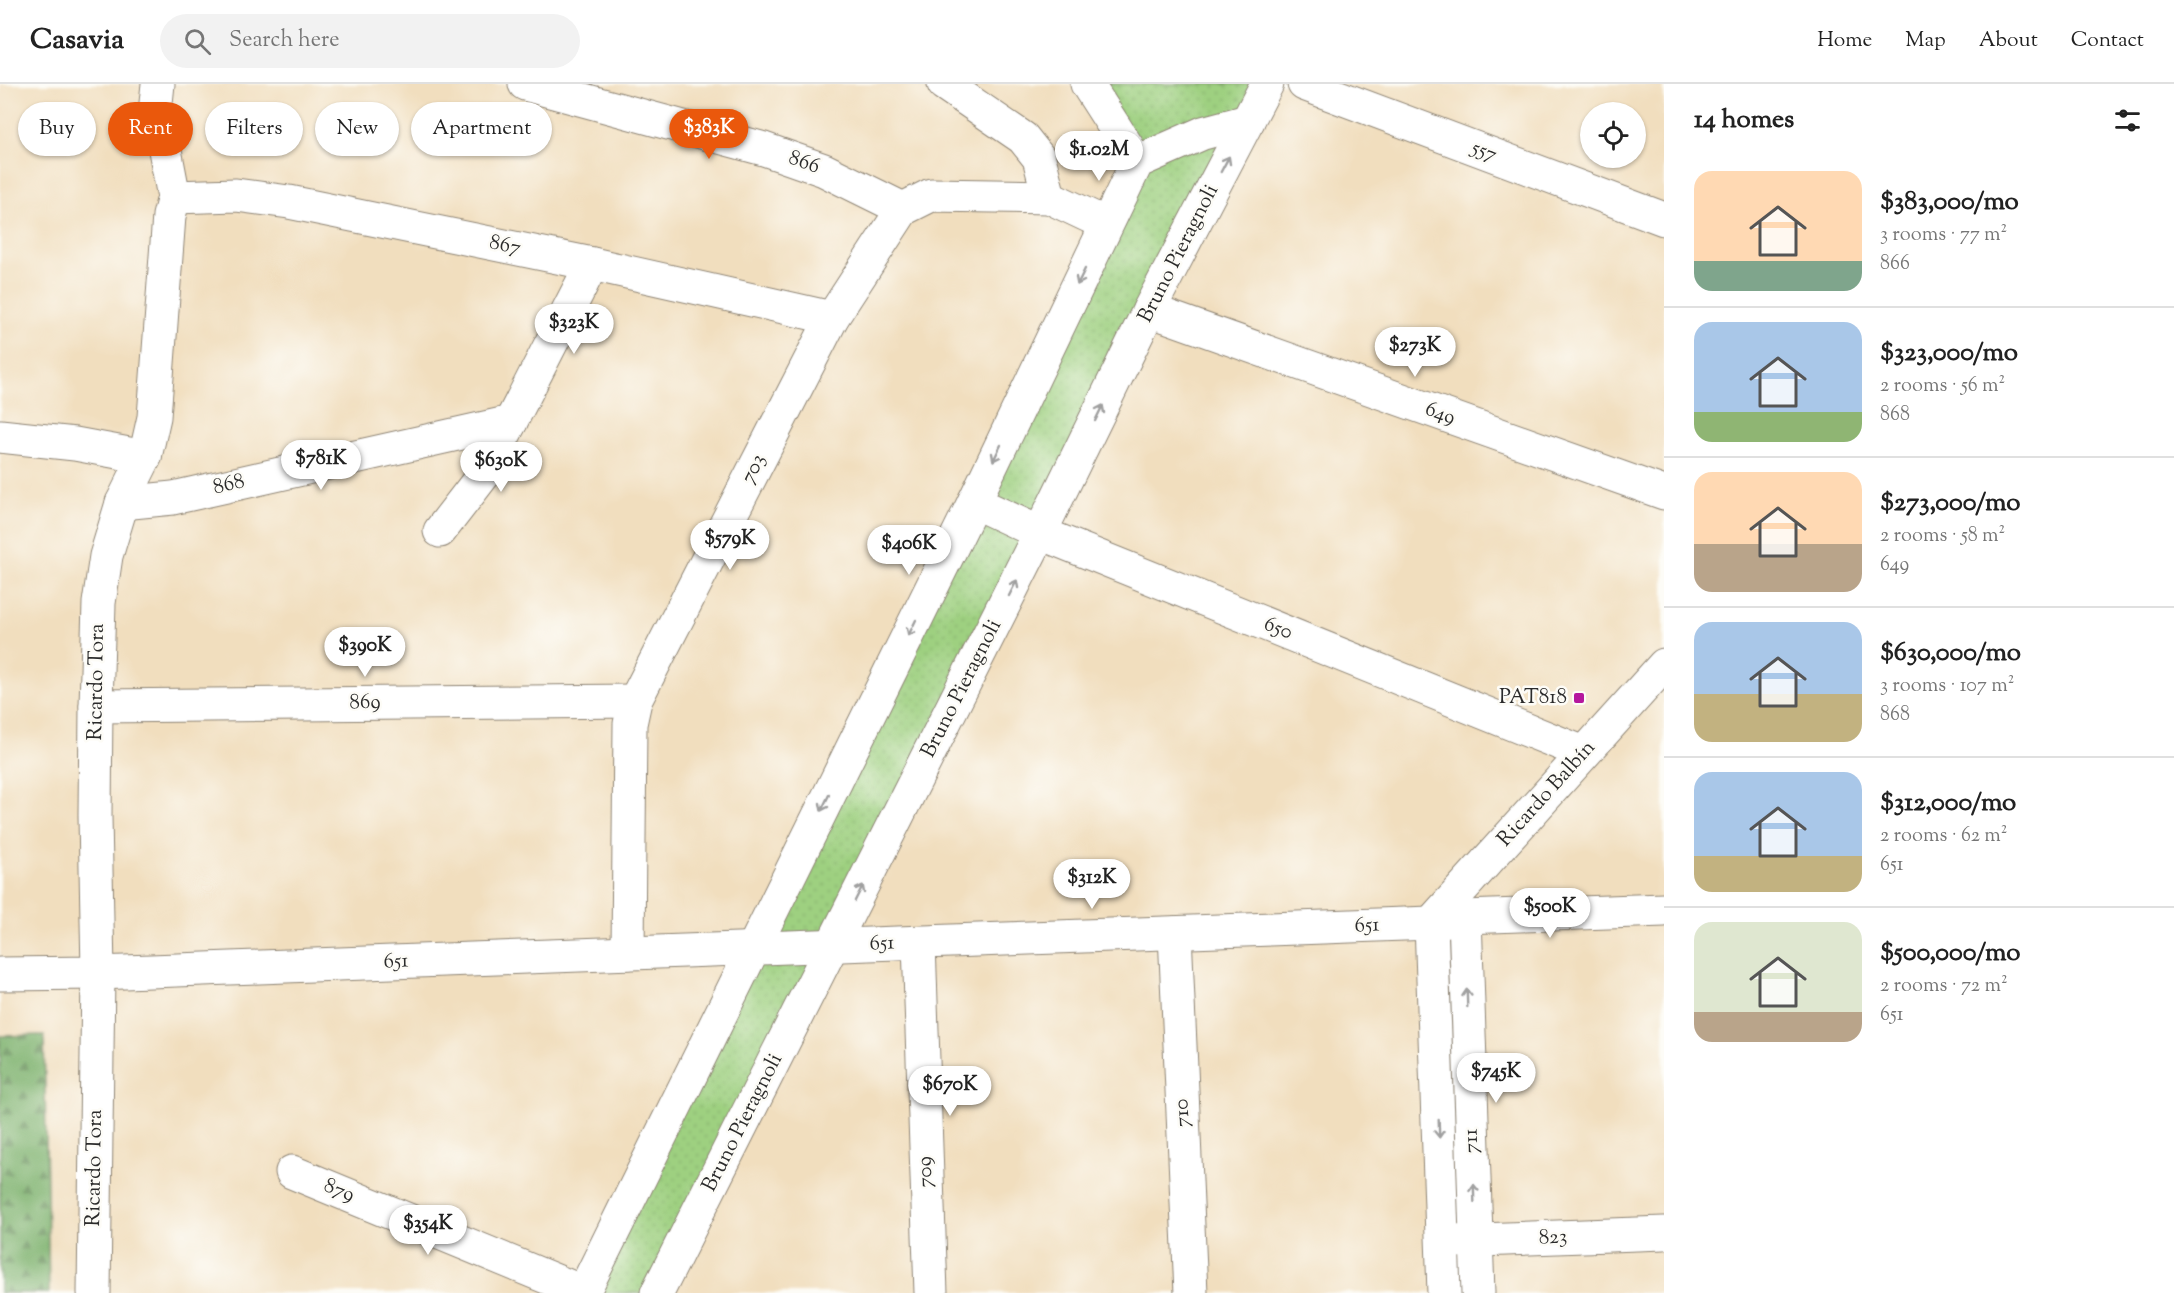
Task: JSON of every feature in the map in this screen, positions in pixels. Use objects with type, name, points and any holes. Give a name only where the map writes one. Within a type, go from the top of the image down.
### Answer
[{"type":"street","name":"Ricardo Tora","points":[[94,1293],[98,973],[95,816],[99,603],[106,556],[122,503],[145,457],[154,417],[169,216],[174,197],[156,103],[158,84]]},
{"type":"street","name":"866","points":[[525,84],[764,149],[824,170],[903,209]]},
{"type":"street","points":[[944,84],[1023,138],[1039,158],[1049,197]]},
{"type":"street","points":[[1087,84],[1137,162]]},
{"type":"street","name":"Bruno Pieragnoli","points":[[657,1293],[1040,533],[1149,310],[1267,84]]},
{"type":"street","name":"557","points":[[1304,84],[1664,219]]},
{"type":"street","points":[[584,1293],[974,502],[1137,162],[1203,133],[1248,121]]},
{"type":"street","name":"867","points":[[174,197],[236,195],[289,202],[591,264],[832,318]]},
{"type":"street","points":[[903,209],[931,195],[1049,197],[1106,224]]},
{"type":"street","name":"703","points":[[628,953],[630,724],[635,701],[832,318],[903,209]]},
{"type":"street","points":[[440,531],[484,474],[591,264]]},
{"type":"street","name":"649","points":[[1149,310],[1664,494]]},
{"type":"street","name":"868","points":[[122,503],[173,498],[511,422]]},
{"type":"street","points":[[0,436],[75,444],[145,457]]},
{"type":"street","name":"650","points":[[974,502],[1040,533],[1584,753]]},
{"type":"street","name":"Ricardo Balbín","points":[[1431,923],[1664,665]]},
{"type":"street","name":"869","points":[[96,706],[635,701]]},
{"type":"street","name":"651","points":[[0,974],[98,973],[1175,933],[1431,923],[1465,917],[1664,910]]},
{"type":"street","name":"711","points":[[1465,917],[1478,1293]]},
{"type":"street","name":"711","points":[[1431,923],[1444,1293]]},
{"type":"street","name":"710","points":[[1175,933],[1191,1293]]},
{"type":"street","name":"709","points":[[919,942],[931,1293]]},
{"type":"street","name":"879","points":[[292,1172],[584,1293]]},
{"type":"street","name":"823","points":[[1443,1241],[1664,1233]]},
{"type":"green space","points":[[1087,84],[1267,84],[657,1293],[585,1293],[1137,162]]},
{"type":"green space","points":[[44,1035],[49,1293],[0,1293],[0,1036]]},
{"type":"place","name":"PAT818","points":[[1579,698]]}]
